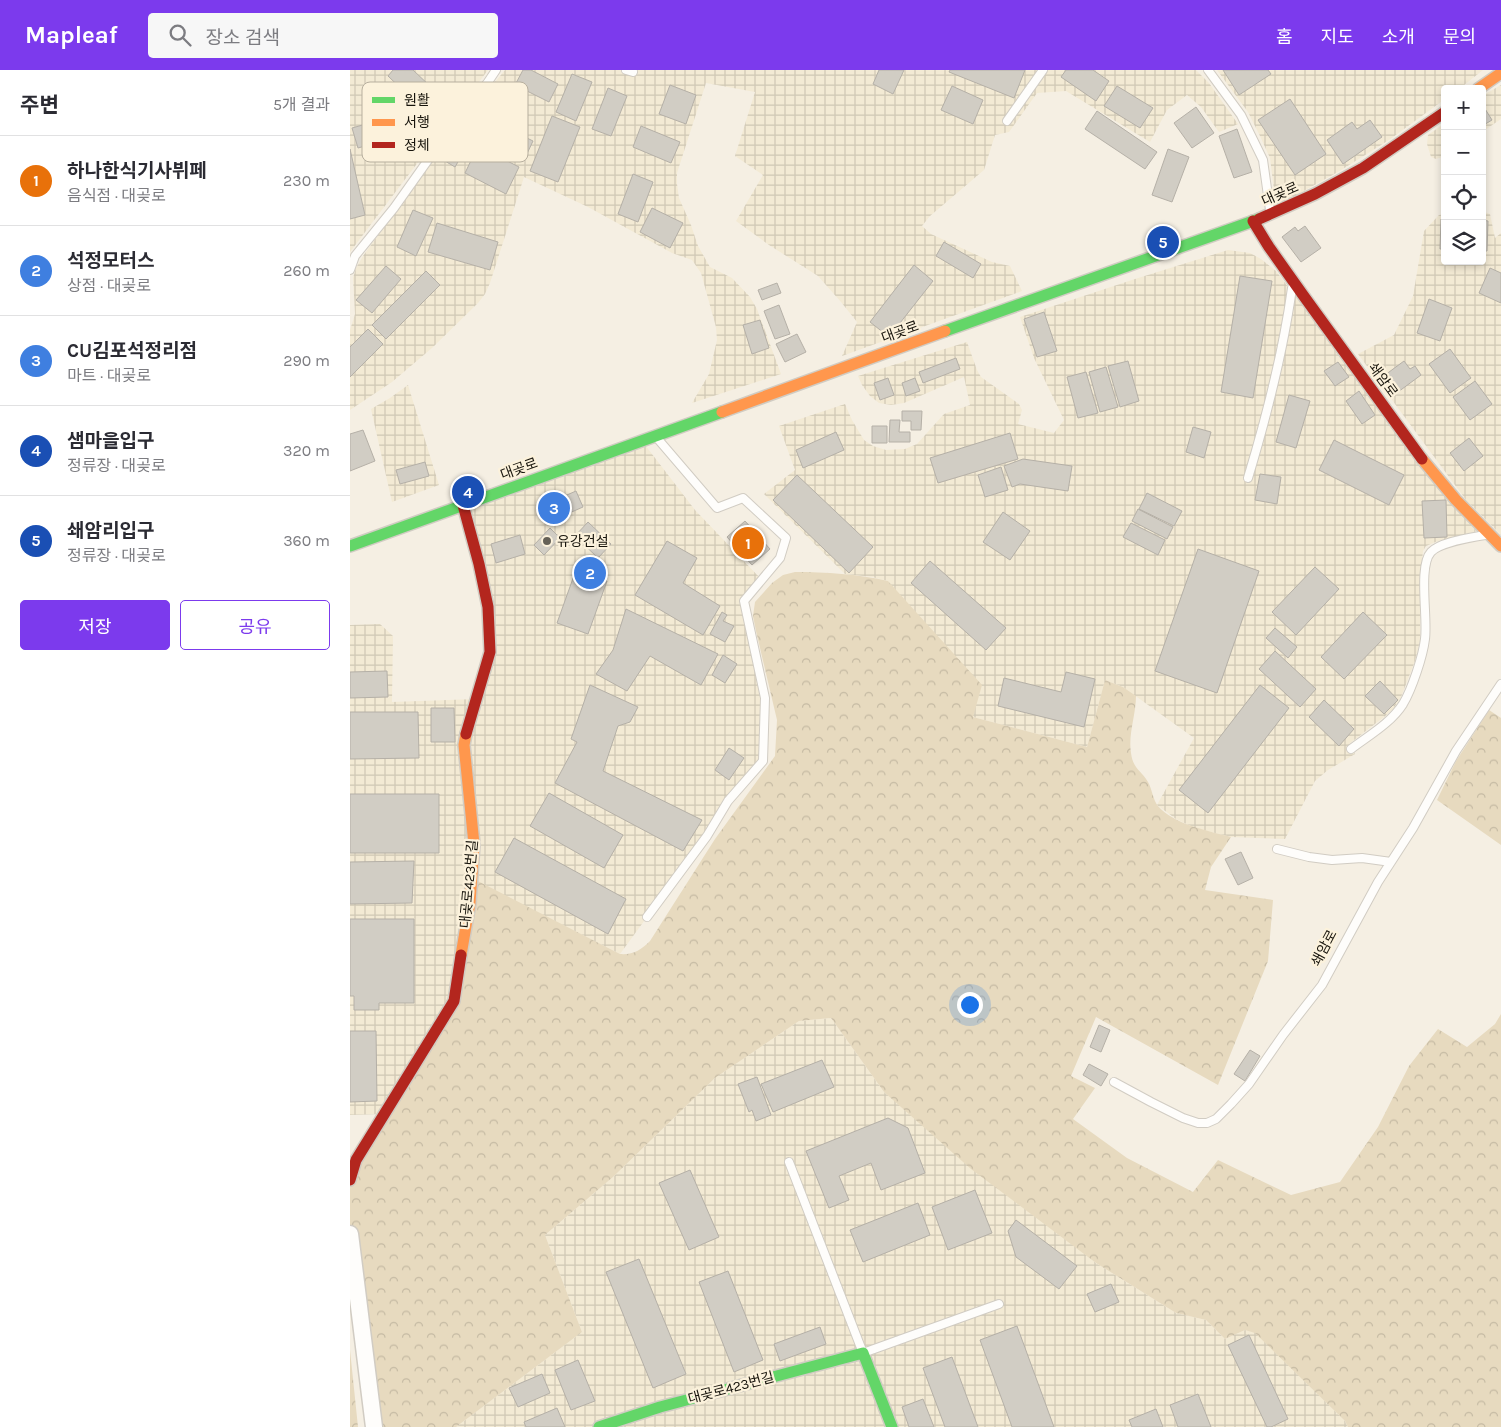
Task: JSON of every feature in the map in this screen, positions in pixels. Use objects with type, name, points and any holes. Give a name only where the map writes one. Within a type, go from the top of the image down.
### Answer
[{"type":"street","points":[[1484,85],[1501,73]]},
{"type":"street","name":"대곶로","points":[[350,546],[1271,214],[1315,194],[1363,168],[1441,115]]},
{"type":"street","name":"쇄암로","points":[[1253,221],[1293,281],[1419,454],[1456,500],[1501,546]]},
{"type":"street","name":"대곶로423번길","points":[[350,1180],[356,1160],[454,1002],[470,903],[474,844],[464,745],[490,652],[488,607],[479,564],[463,506]]},
{"type":"street","points":[[350,1234],[374,1427]]},
{"type":"street","points":[[863,1353],[892,1427]]},
{"type":"street","name":"대곶로423번길","points":[[599,1427],[660,1407],[863,1353]]},
{"type":"lane","points":[[488,82],[496,70]]},
{"type":"lane","points":[[1008,121],[1043,70]]},
{"type":"lane","points":[[1208,70],[1241,115],[1263,160],[1271,214]]},
{"type":"lane","points":[[350,270],[355,256],[394,208],[427,162]]},
{"type":"lane","points":[[1248,478],[1267,416],[1285,336],[1293,281]]},
{"type":"lane","points":[[647,917],[707,836],[728,801],[762,761],[765,698],[744,601],[780,558],[786,538],[743,498],[717,508],[656,436]]},
{"type":"lane","points":[[1351,749],[1387,722],[1404,703],[1421,657],[1425,637],[1424,566],[1429,554],[1442,546],[1489,534]]},
{"type":"lane","name":"쇄암로","points":[[1114,1082],[1183,1118],[1198,1123],[1207,1123],[1216,1119],[1249,1084],[1283,1035],[1322,985],[1378,882],[1433,795],[1456,751],[1501,684]]},
{"type":"lane","points":[[1277,849],[1332,860],[1362,858],[1391,862]]},
{"type":"lane","points":[[789,1162],[863,1353]]},
{"type":"lane","name":"대곶로423번길","points":[[863,1353],[999,1304]]},
{"type":"shaded area","points":[[350,70],[488,70],[479,82],[362,82],[362,162],[418,162],[350,252]]},
{"type":"shaded area","points":[[505,70],[1196,70],[1209,83],[1238,124],[1219,132],[1201,107],[1187,95],[1167,110],[1150,142],[1066,91],[1037,93],[1009,132],[995,135],[984,170],[930,216],[922,226],[931,234],[992,262],[1010,266],[1022,291],[842,356],[857,322],[818,276],[769,245],[736,221],[763,175],[735,156],[755,92],[706,83],[677,173],[679,198],[698,246],[710,267],[732,278],[750,297],[757,309],[781,374],[692,403],[709,374],[717,340],[716,327],[701,273],[692,260],[672,253],[588,207],[524,177],[485,294],[432,348],[392,382],[350,410],[350,330],[355,314],[353,278],[363,256],[431,162],[528,162],[528,82],[495,82]]},
{"type":"shaded area","points":[[1217,70],[1483,70],[1464,85],[1441,85],[1441,102],[1389,140],[1338,172],[1282,203],[1275,198],[1270,158],[1248,112]]},
{"type":"shaded area","points":[[1501,85],[1501,119],[1486,129],[1486,94]]},
{"type":"shaded area","points":[[1441,126],[1441,157],[1436,159],[1431,157],[1427,144],[1428,135]]},
{"type":"shaded area","points":[[1486,212],[1490,214],[1495,238],[1501,233],[1501,535],[1466,500],[1358,354],[1394,335],[1413,296],[1424,231],[1441,215],[1441,265],[1486,265]]},
{"type":"shaded area","points":[[1228,250],[1250,253],[1276,271],[1476,531],[1426,546],[1423,551],[1420,578],[1420,641],[1415,661],[1401,697],[1393,709],[1349,744],[1355,754],[1328,770],[1315,781],[1285,839],[1231,837],[1195,828],[1176,819],[1157,805],[1194,738],[1123,687],[1105,680],[1087,747],[973,717],[888,581],[845,574],[764,494],[795,470],[779,426],[845,404],[864,440],[873,446],[886,450],[905,449],[917,444],[944,414],[970,405],[964,377],[904,403],[891,405],[879,403],[870,396],[858,376],[967,342],[981,377],[1019,404],[1022,410],[1018,424],[1054,433],[1064,420],[1034,358],[1020,317]]},
{"type":"shaded area","points":[[408,385],[439,485],[392,502],[371,409]]},
{"type":"shaded area","points":[[642,441],[695,510],[762,580],[744,601],[765,698],[763,761],[728,801],[685,865],[620,954],[472,879],[454,1001],[385,1114],[350,1115],[350,625],[380,624],[393,636],[392,702],[476,699],[490,652],[463,505]]},
{"type":"shaded area","points":[[831,1018],[884,1092],[1096,1263],[1176,1313],[1206,1320],[1225,1339],[1245,1330],[1255,1332],[1345,1421],[1348,1427],[456,1427],[582,1332],[545,1235],[613,1177],[715,1078],[799,1021]]},
{"type":"green space","points":[[795,572],[842,574],[888,581],[982,685],[973,717],[1087,747],[1105,680],[1123,687],[1136,696],[1130,746],[1132,758],[1135,766],[1148,782],[1158,806],[1173,818],[1182,822],[1231,837],[1211,867],[1205,890],[1273,900],[1268,961],[1218,1085],[1096,1017],[1071,1076],[1095,1088],[1073,1119],[1127,1158],[1193,1192],[1218,1160],[1291,1195],[1340,1182],[1378,1127],[1409,1066],[1438,1029],[1467,1047],[1495,1024],[1501,1014],[1501,1427],[1348,1427],[1345,1421],[1255,1333],[1245,1330],[1225,1339],[1206,1320],[1176,1313],[1096,1263],[971,1169],[884,1092],[831,1018],[799,1021],[715,1078],[613,1177],[545,1235],[582,1332],[456,1427],[374,1427],[350,1234],[350,1180],[454,1001],[472,878],[620,954],[633,953],[647,944],[715,839],[775,756],[777,720],[753,616],[755,602],[772,583],[783,575]]},
{"type":"green space","points":[[1489,710],[1501,718],[1501,845],[1437,800],[1456,761]]},
{"type":"green space","points":[[350,1350],[358,1427],[350,1427]]},
{"type":"building","points":[[393,70],[413,70],[426,82],[394,82],[388,76]]},
{"type":"building","points":[[523,70],[531,70],[558,84],[549,102],[528,92],[528,82],[517,82]]},
{"type":"building","points":[[879,70],[904,70],[893,94],[873,84]]},
{"type":"building","points":[[950,70],[1025,70],[1014,98],[949,72]]},
{"type":"building","points":[[1066,70],[1093,70],[1109,81],[1096,101],[1061,77]]},
{"type":"building","points":[[1223,70],[1268,70],[1271,74],[1239,95]]},
{"type":"building","points":[[572,74],[592,82],[576,121],[556,112]]},
{"type":"building","points":[[670,85],[696,95],[686,124],[659,114]]},
{"type":"building","points":[[952,86],[983,100],[973,124],[941,110]]},
{"type":"building","points":[[1117,86],[1153,108],[1140,128],[1104,106]]},
{"type":"building","points":[[608,88],[627,96],[611,136],[592,129]]},
{"type":"building","points":[[1290,99],[1326,154],[1295,175],[1258,120]]},
{"type":"building","points":[[1196,107],[1214,133],[1192,148],[1174,123]]},
{"type":"building","points":[[1486,110],[1492,120],[1486,124]]},
{"type":"building","points":[[1097,111],[1157,152],[1145,169],[1085,129]]},
{"type":"building","points":[[552,116],[580,127],[558,182],[530,171]]},
{"type":"building","points":[[1370,120],[1382,137],[1343,164],[1327,140],[1352,122],[1357,129]]},
{"type":"building","points":[[362,125],[362,147],[358,148],[352,128]]},
{"type":"building","points":[[641,126],[680,142],[671,163],[633,147]]},
{"type":"building","points":[[1237,129],[1252,172],[1234,178],[1219,136]]},
{"type":"building","points":[[528,138],[533,141],[528,152]]},
{"type":"building","points":[[350,149],[365,215],[350,219]]},
{"type":"building","points":[[1168,149],[1189,157],[1172,202],[1152,195]]},
{"type":"building","points":[[447,162],[458,162],[455,167]]},
{"type":"building","points":[[470,162],[509,162],[519,167],[506,194],[465,173]]},
{"type":"building","points":[[633,174],[653,182],[638,222],[618,214]]},
{"type":"building","points":[[652,208],[683,223],[670,248],[640,232]]},
{"type":"building","points":[[413,210],[433,218],[416,256],[397,247]]},
{"type":"building","points":[[1486,221],[1488,221],[1486,251]]},
{"type":"building","points":[[437,223],[498,242],[490,270],[428,252]]},
{"type":"building","points":[[1305,226],[1321,248],[1301,262],[1282,237],[1295,227],[1298,231]]},
{"type":"building","points":[[944,242],[981,264],[973,278],[936,256]]},
{"type":"building","points":[[914,265],[933,281],[889,337],[870,322]]},
{"type":"building","points":[[386,266],[401,279],[372,313],[356,300]]},
{"type":"building","points":[[1490,268],[1501,273],[1501,303],[1479,293]]},
{"type":"building","points":[[426,271],[440,285],[386,339],[372,325]]},
{"type":"building","points":[[1240,276],[1272,281],[1253,398],[1221,392]]},
{"type":"building","points":[[777,283],[781,293],[762,300],[758,290]]},
{"type":"building","points":[[1429,299],[1452,308],[1440,341],[1417,333]]},
{"type":"building","points":[[779,305],[790,334],[775,339],[764,311]]},
{"type":"building","points":[[1044,312],[1057,351],[1037,357],[1024,319]]},
{"type":"building","points":[[760,320],[769,348],[752,354],[743,325]]},
{"type":"building","points":[[368,329],[383,344],[350,377],[350,347]]},
{"type":"building","points":[[797,334],[806,352],[785,362],[776,344]]},
{"type":"building","points":[[1450,349],[1471,378],[1450,393],[1429,364]]},
{"type":"building","points":[[956,358],[960,369],[923,383],[919,372]]},
{"type":"building","points":[[1128,361],[1139,401],[1120,407],[1108,366]]},
{"type":"building","points":[[1404,361],[1410,369],[1415,366],[1421,375],[1398,392],[1385,375]]},
{"type":"building","points":[[1338,362],[1349,377],[1335,386],[1324,371]]},
{"type":"building","points":[[1106,367],[1118,407],[1100,412],[1089,372]]},
{"type":"building","points":[[1086,372],[1098,413],[1078,418],[1067,377]]},
{"type":"building","points":[[888,378],[894,395],[880,400],[874,383]]},
{"type":"building","points":[[915,378],[920,391],[906,396],[902,383]]},
{"type":"building","points":[[1475,381],[1492,404],[1470,420],[1453,397]]},
{"type":"building","points":[[1359,391],[1375,415],[1362,424],[1346,401]]},
{"type":"building","points":[[1289,395],[1310,401],[1296,448],[1276,442]]},
{"type":"building","points":[[902,411],[922,411],[921,430],[911,430],[911,421],[902,421]]},
{"type":"building","points":[[890,420],[900,420],[899,432],[910,432],[910,442],[889,442]]},
{"type":"building","points":[[872,426],[887,426],[887,443],[872,443]]},
{"type":"building","points":[[1193,427],[1211,432],[1204,458],[1186,452]]},
{"type":"building","points":[[363,430],[375,461],[350,471],[350,434]]},
{"type":"building","points":[[836,432],[844,450],[803,468],[796,450]]},
{"type":"building","points":[[1010,433],[1018,459],[938,483],[930,458]]},
{"type":"building","points":[[1469,438],[1483,456],[1464,471],[1450,453]]},
{"type":"building","points":[[1334,440],[1404,475],[1389,505],[1319,470]]},
{"type":"building","points":[[1023,459],[1072,466],[1068,491],[1020,484],[1012,487],[1004,466]]},
{"type":"building","points":[[425,462],[429,476],[400,484],[396,470]]},
{"type":"building","points":[[1001,467],[1008,490],[985,497],[978,475]]},
{"type":"building","points":[[1260,474],[1281,477],[1277,504],[1255,500]]},
{"type":"building","points":[[797,475],[873,547],[849,573],[773,500]]},
{"type":"building","points":[[576,491],[583,507],[551,521],[544,505]]},
{"type":"building","points":[[1147,493],[1182,511],[1174,526],[1139,509]]},
{"type":"building","points":[[1446,500],[1447,537],[1424,538],[1422,501]]},
{"type":"building","points":[[1138,509],[1173,527],[1167,539],[1132,521]]},
{"type":"building","points":[[1003,512],[1030,531],[1010,560],[983,542]]},
{"type":"building","points":[[745,521],[770,549],[752,565],[727,537]]},
{"type":"building","points":[[588,522],[611,544],[598,558],[575,536]]},
{"type":"building","points":[[1131,523],[1165,540],[1158,555],[1123,537]]},
{"type":"building","name":"유강건설","points":[[550,528],[560,538],[544,555],[534,545]]},
{"type":"building","points":[[520,535],[525,554],[496,563],[491,544]]},
{"type":"building","points":[[667,541],[697,558],[683,583],[720,606],[703,635],[635,595]]},
{"type":"building","points":[[1198,549],[1259,571],[1217,693],[1155,671]]},
{"type":"building","points":[[930,561],[1006,628],[986,650],[911,583]]},
{"type":"building","points":[[1315,567],[1339,589],[1296,635],[1272,612]]},
{"type":"building","points":[[576,570],[607,581],[588,634],[557,623]]},
{"type":"building","points":[[626,609],[718,654],[701,685],[650,656],[627,691],[596,674],[613,650]]},
{"type":"building","points":[[722,612],[727,615],[723,621],[734,626],[725,642],[710,634]]},
{"type":"building","points":[[1363,612],[1387,635],[1344,679],[1321,657]]},
{"type":"building","points":[[1275,628],[1297,647],[1288,658],[1266,638]]},
{"type":"building","points":[[1275,651],[1316,689],[1300,707],[1259,669]]},
{"type":"building","points":[[723,655],[737,664],[725,683],[712,675]]},
{"type":"building","points":[[387,671],[388,697],[350,698],[350,672]]},
{"type":"building","points":[[1066,672],[1095,679],[1084,727],[998,706],[1004,678],[1061,692]]},
{"type":"building","points":[[1380,681],[1398,700],[1384,714],[1365,696]]},
{"type":"building","points":[[590,685],[638,707],[630,722],[618,726],[603,771],[702,820],[683,851],[555,783],[577,742],[571,739]]},
{"type":"building","points":[[1260,685],[1289,708],[1208,813],[1179,790]]},
{"type":"building","points":[[1324,700],[1354,729],[1339,746],[1309,717]]},
{"type":"building","points":[[431,708],[454,708],[455,742],[431,742]]},
{"type":"building","points":[[350,712],[418,712],[419,758],[350,759]]},
{"type":"building","points":[[729,748],[744,758],[729,780],[715,770]]},
{"type":"building","points":[[549,793],[623,835],[604,868],[530,826]]},
{"type":"building","points":[[350,794],[439,794],[439,853],[350,853]]},
{"type":"building","points":[[514,838],[626,899],[608,934],[495,872]]},
{"type":"building","points":[[1241,852],[1253,878],[1238,885],[1225,859]]},
{"type":"building","points":[[414,861],[412,903],[350,904],[350,862]]},
{"type":"building","points":[[350,919],[414,919],[414,1003],[379,1003],[379,1010],[354,1010],[354,996],[350,996]]},
{"type":"building","points":[[1099,1025],[1110,1030],[1101,1052],[1090,1047]]},
{"type":"building","points":[[350,1031],[376,1031],[377,1101],[350,1102]]},
{"type":"building","points":[[1250,1050],[1260,1056],[1245,1081],[1234,1074]]},
{"type":"building","points":[[822,1060],[834,1087],[773,1112],[761,1084]]},
{"type":"building","points":[[1089,1064],[1108,1074],[1101,1086],[1083,1075]]},
{"type":"building","points":[[757,1077],[771,1115],[756,1121],[752,1110],[749,1112],[738,1084]]},
{"type":"building","points":[[888,1118],[908,1128],[925,1173],[881,1190],[871,1163],[839,1176],[849,1200],[829,1208],[806,1151]]},
{"type":"building","points":[[690,1170],[719,1237],[689,1250],[659,1183]]},
{"type":"building","points":[[975,1190],[992,1233],[948,1250],[932,1207]]},
{"type":"building","points":[[918,1203],[930,1235],[863,1262],[850,1230]]},
{"type":"building","points":[[1016,1220],[1077,1266],[1059,1289],[1016,1257],[1008,1231]]},
{"type":"building","points":[[639,1259],[686,1374],[653,1388],[606,1272]]},
{"type":"building","points":[[728,1271],[763,1360],[734,1372],[699,1282]]},
{"type":"building","points":[[1111,1284],[1119,1302],[1095,1312],[1087,1294]]},
{"type":"building","points":[[1017,1326],[1054,1427],[1012,1427],[980,1340]]},
{"type":"building","points":[[820,1327],[826,1344],[780,1361],[774,1344]]},
{"type":"building","points":[[1249,1335],[1288,1419],[1271,1427],[1267,1427],[1228,1345]]},
{"type":"building","points":[[952,1357],[978,1427],[945,1427],[923,1368]]},
{"type":"building","points":[[578,1360],[595,1401],[571,1410],[555,1370]]},
{"type":"building","points":[[542,1374],[550,1393],[518,1407],[509,1388]]},
{"type":"building","points":[[1198,1394],[1211,1427],[1178,1427],[1170,1405]]},
{"type":"building","points":[[923,1399],[934,1427],[909,1427],[902,1407]]},
{"type":"building","points":[[557,1408],[565,1427],[526,1427],[524,1422]]},
{"type":"building","points":[[1156,1409],[1163,1427],[1132,1427],[1129,1420]]},
{"type":"traffic: fast","points":[[945,331],[1259,219]]},
{"type":"traffic: fast","points":[[350,546],[722,412]]},
{"type":"traffic: fast","points":[[599,1427],[660,1407],[863,1353],[892,1427]]},
{"type":"traffic: slow","points":[[1484,85],[1501,73]]},
{"type":"traffic: slow","points":[[722,412],[945,331]]},
{"type":"traffic: slow","points":[[1422,459],[1456,500],[1501,546]]},
{"type":"traffic: slow","points":[[461,955],[470,903],[474,844],[464,745],[466,734]]},
{"type":"traffic: jam","points":[[1259,219],[1315,194],[1363,168],[1441,115]]},
{"type":"traffic: jam","points":[[1253,221],[1303,295],[1422,459]]},
{"type":"traffic: jam","points":[[463,505],[488,607],[490,652],[466,734]]},
{"type":"traffic: jam","points":[[350,1180],[356,1160],[454,1001],[461,955]]},
{"type":"place","name":"쇄암리입구","points":[[1163,242]]},
{"type":"place","name":"샘마을입구","points":[[468,492]]},
{"type":"place","name":"CU김포석정리점","points":[[554,508]]},
{"type":"place","name":"유강건설","points":[[547,541]]},
{"type":"place","name":"하나한식기사뷔페","points":[[748,543]]},
{"type":"place","name":"석정모터스","points":[[590,573]]}]
